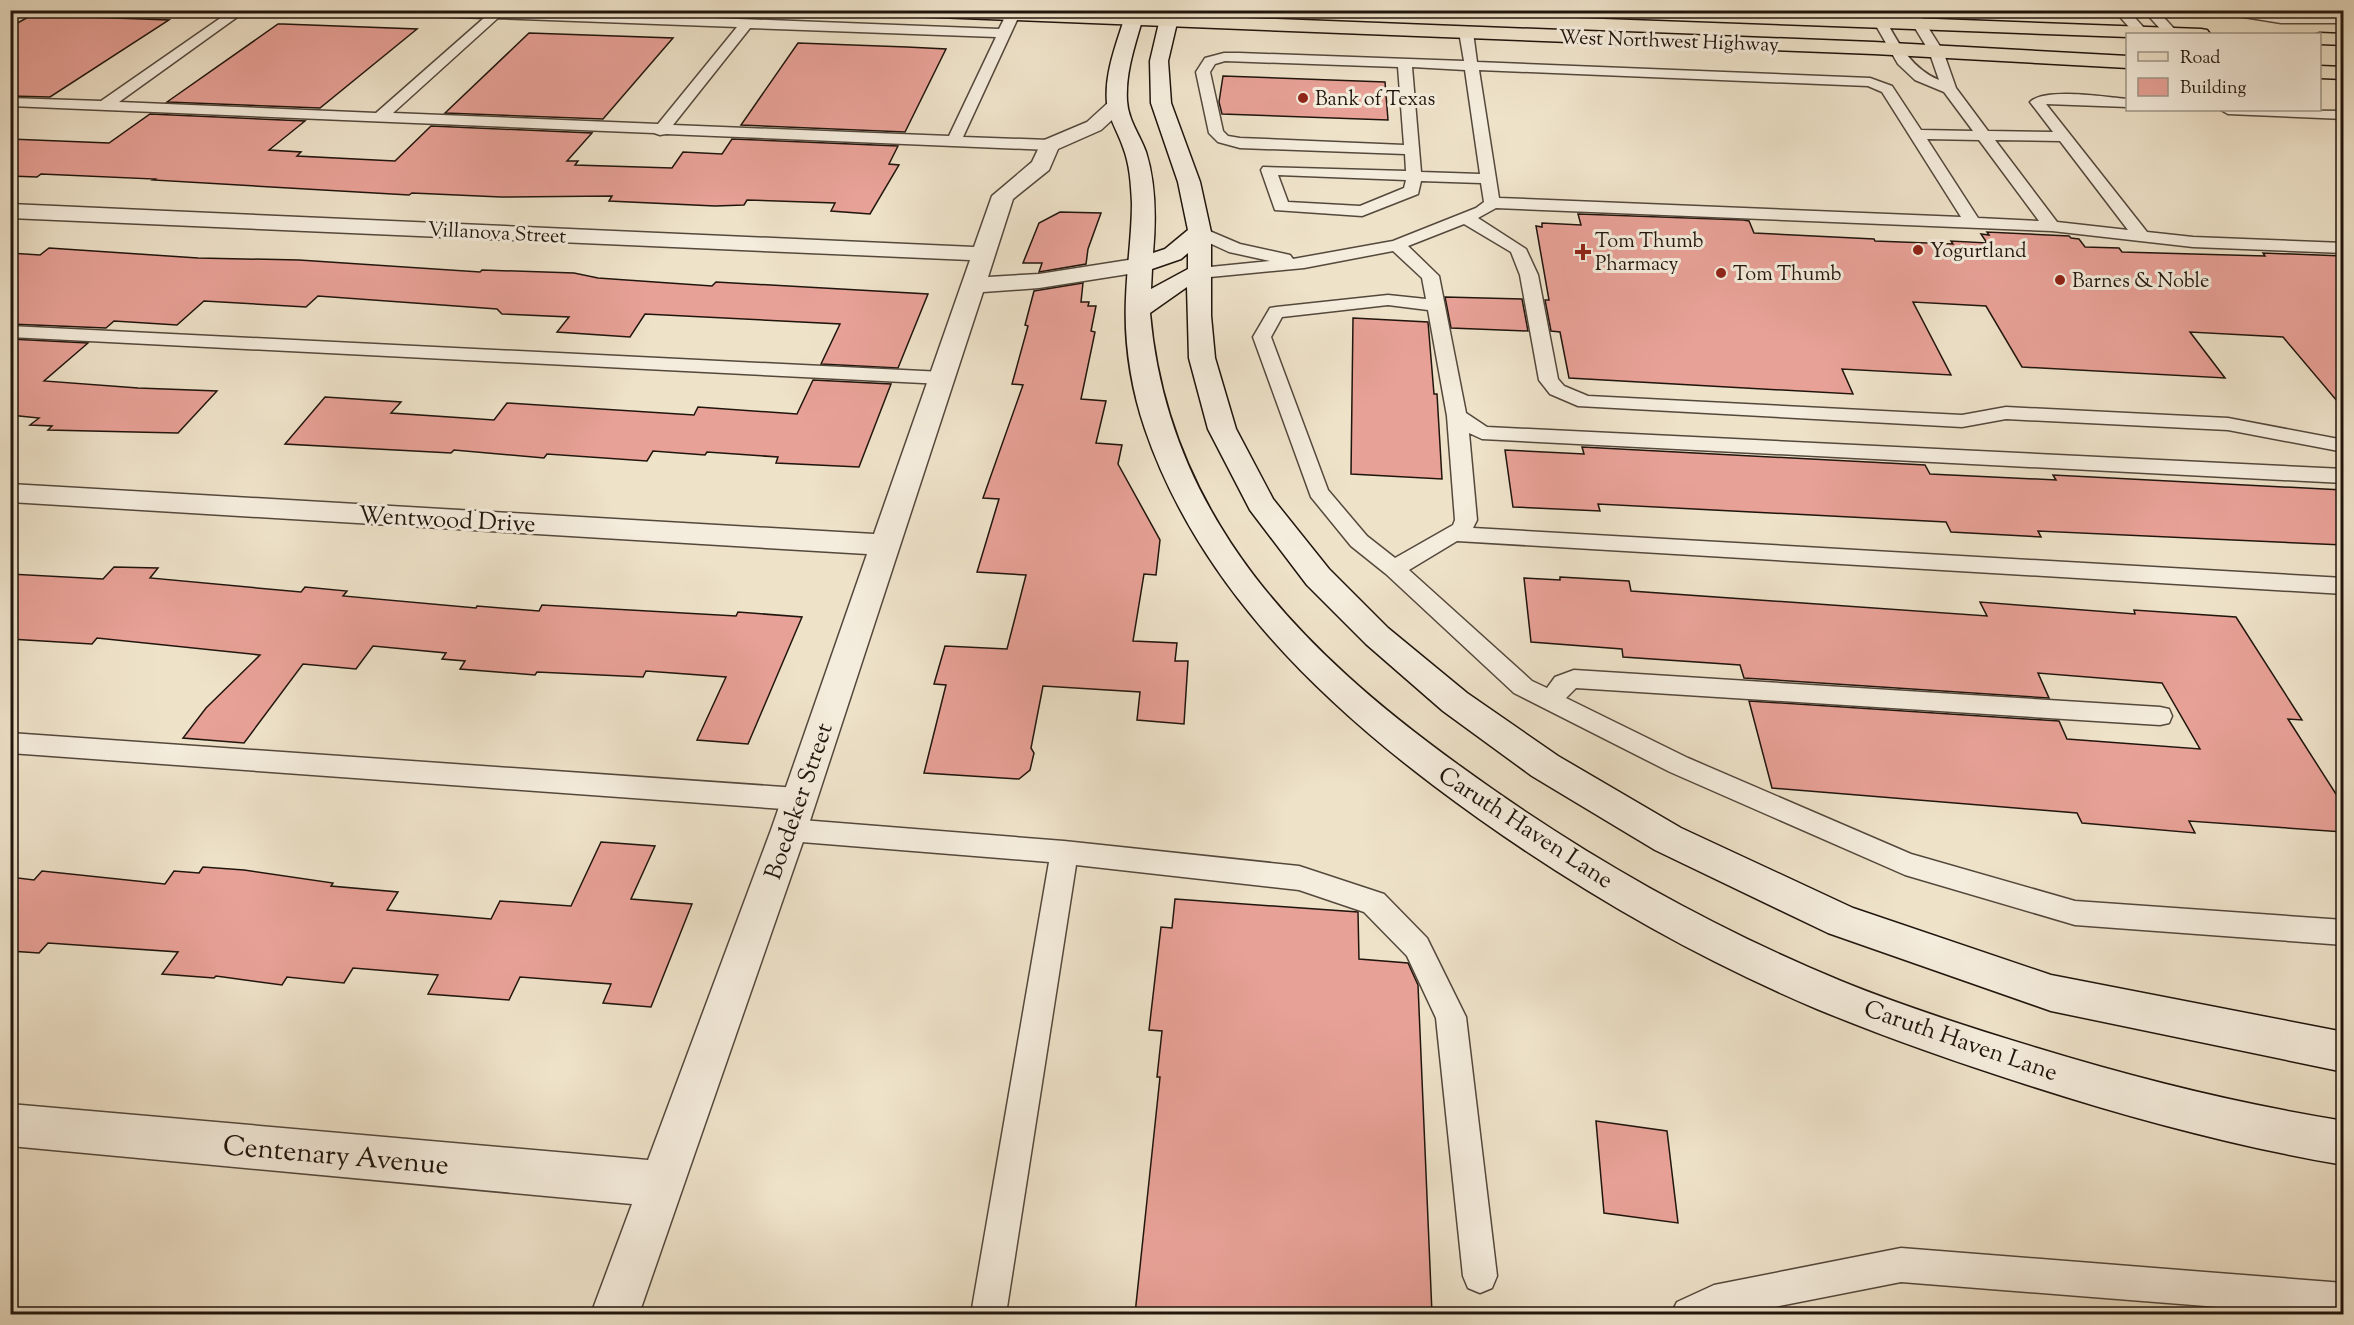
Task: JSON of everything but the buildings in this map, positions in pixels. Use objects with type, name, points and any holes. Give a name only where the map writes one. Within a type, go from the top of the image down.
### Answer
[{"type":"main road","name":"West Northwest Highway","points":[[887,10],[1012,15],[1170,15],[1466,32],[1896,49],[2126,62]]},
{"type":"main road","name":"West Northwest Highway","points":[[1535,10],[1915,17],[2171,33]]},
{"type":"main road","points":[[1046,150],[1094,126],[1117,105],[1119,78],[1135,14]]},
{"type":"main road","points":[[1138,311],[1155,295],[1176,282],[1187,264],[1200,232],[1190,182],[1161,103],[1159,61],[1170,15]]},
{"type":"main road","points":[[2321,39],[2343,40]]},
{"type":"main road","points":[[2321,72],[2343,73]]},
{"type":"main road","name":"Caruth Haven Lane","points":[[1117,105],[1136,154],[1143,190],[1144,236],[1138,311],[1146,368],[1158,428],[1182,486],[1214,544],[1259,608],[1335,686],[1406,747],[1533,838],[1669,917],[1800,982],[1959,1044],[2115,1092],[2289,1135],[2343,1143]]},
{"type":"main road","name":"Boedeker Street","points":[[615,1314],[793,815],[1003,196],[1041,165],[1046,150]]},
{"type":"main road","name":"Villanova Street","points":[[10,211],[984,254]]},
{"type":"main road","points":[[1200,232],[1187,264],[1199,316],[1202,358],[1222,429],[1260,503],[1318,577],[1377,636],[1455,702],[1545,766],[1668,839],[1842,921],[2051,993],[2343,1052]]},
{"type":"main road","points":[[1144,236],[1187,264]]},
{"type":"main road","points":[[974,285],[1039,281],[1141,265],[1187,264]]},
{"type":"main road","name":"Wentwood Drive","points":[[10,493],[884,545]]},
{"type":"main road","name":"Centenary Avenue","points":[[10,1125],[661,1184]]},
{"type":"lane","points":[[103,107],[241,10]]},
{"type":"lane","points":[[379,10],[1004,33]]},
{"type":"lane","points":[[2120,10],[2140,32]]},
{"type":"lane","points":[[2149,10],[2171,33]]},
{"type":"lane","points":[[2225,10],[2281,19],[2343,19]]},
{"type":"lane","points":[[2265,10],[2314,20]]},
{"type":"lane","points":[[379,118],[497,13]]},
{"type":"lane","points":[[954,141],[1012,15]]},
{"type":"lane","points":[[1877,17],[1903,61],[1920,77],[1949,89]]},
{"type":"lane","points":[[1915,17],[1936,51],[1949,89],[2052,226]]},
{"type":"lane","points":[[660,131],[746,24]]},
{"type":"lane","points":[[1466,32],[1492,203]]},
{"type":"lane","points":[[1412,150],[1240,143],[1223,139],[1216,132],[1203,72],[1210,61],[1224,57],[1870,82],[1887,89],[1973,223]]},
{"type":"lane","points":[[1405,63],[1414,176],[1412,191],[1362,211],[1281,207],[1269,170],[1414,176],[1487,179]]},
{"type":"lane","points":[[2126,103],[2047,98],[2037,102],[2142,236]]},
{"type":"lane","points":[[10,102],[660,131],[954,141],[1046,150]]},
{"type":"lane","points":[[10,111],[1046,150]]},
{"type":"lane","points":[[2252,111],[2343,115]]},
{"type":"lane","points":[[1916,134],[2064,136]]},
{"type":"lane","points":[[1187,264],[1304,263],[1397,245],[1482,211],[1492,203],[2052,226],[2193,242],[2343,248]]},
{"type":"lane","points":[[1464,217],[1518,249],[1529,275],[1549,380],[1557,390],[1586,402],[1962,421],[2006,412],[2228,424],[2343,446]]},
{"type":"lane","points":[[1200,232],[1235,248],[1304,263]]},
{"type":"lane","points":[[1394,568],[1462,530],[1466,520],[1457,416],[1430,276],[1397,245]]},
{"type":"lane","points":[[1436,306],[1388,300],[1276,312],[1262,337],[1318,492],[1359,541],[1394,568],[1523,687],[1679,765],[1905,864],[2075,913],[2343,933]]},
{"type":"lane","points":[[10,331],[943,378]]},
{"type":"lane","points":[[1457,416],[1482,433],[2343,476]]},
{"type":"lane","points":[[1454,534],[2343,586]]},
{"type":"lane","points":[[1551,700],[1564,683],[1574,679],[2160,716]]},
{"type":"lane","points":[[10,743],[793,815],[913,842],[1064,852],[1299,878],[1374,903],[1417,947],[1451,1017],[1480,1276]]},
{"type":"lane","points":[[988,1314],[1064,852]]},
{"type":"lane","points":[[1689,1314],[1714,1302],[1901,1265],[2343,1300]]},
{"type":"place","name":"Bank of Texas","points":[[1303,98]]},
{"type":"place","name":"Yogurtland","points":[[1918,250]]},
{"type":"place","name":"Tom Thumb Pharmacy","points":[[1583,252]]},
{"type":"place","name":"Tom Thumb","points":[[1721,273]]},
{"type":"place","name":"Barnes & Noble","points":[[2060,280]]}]
